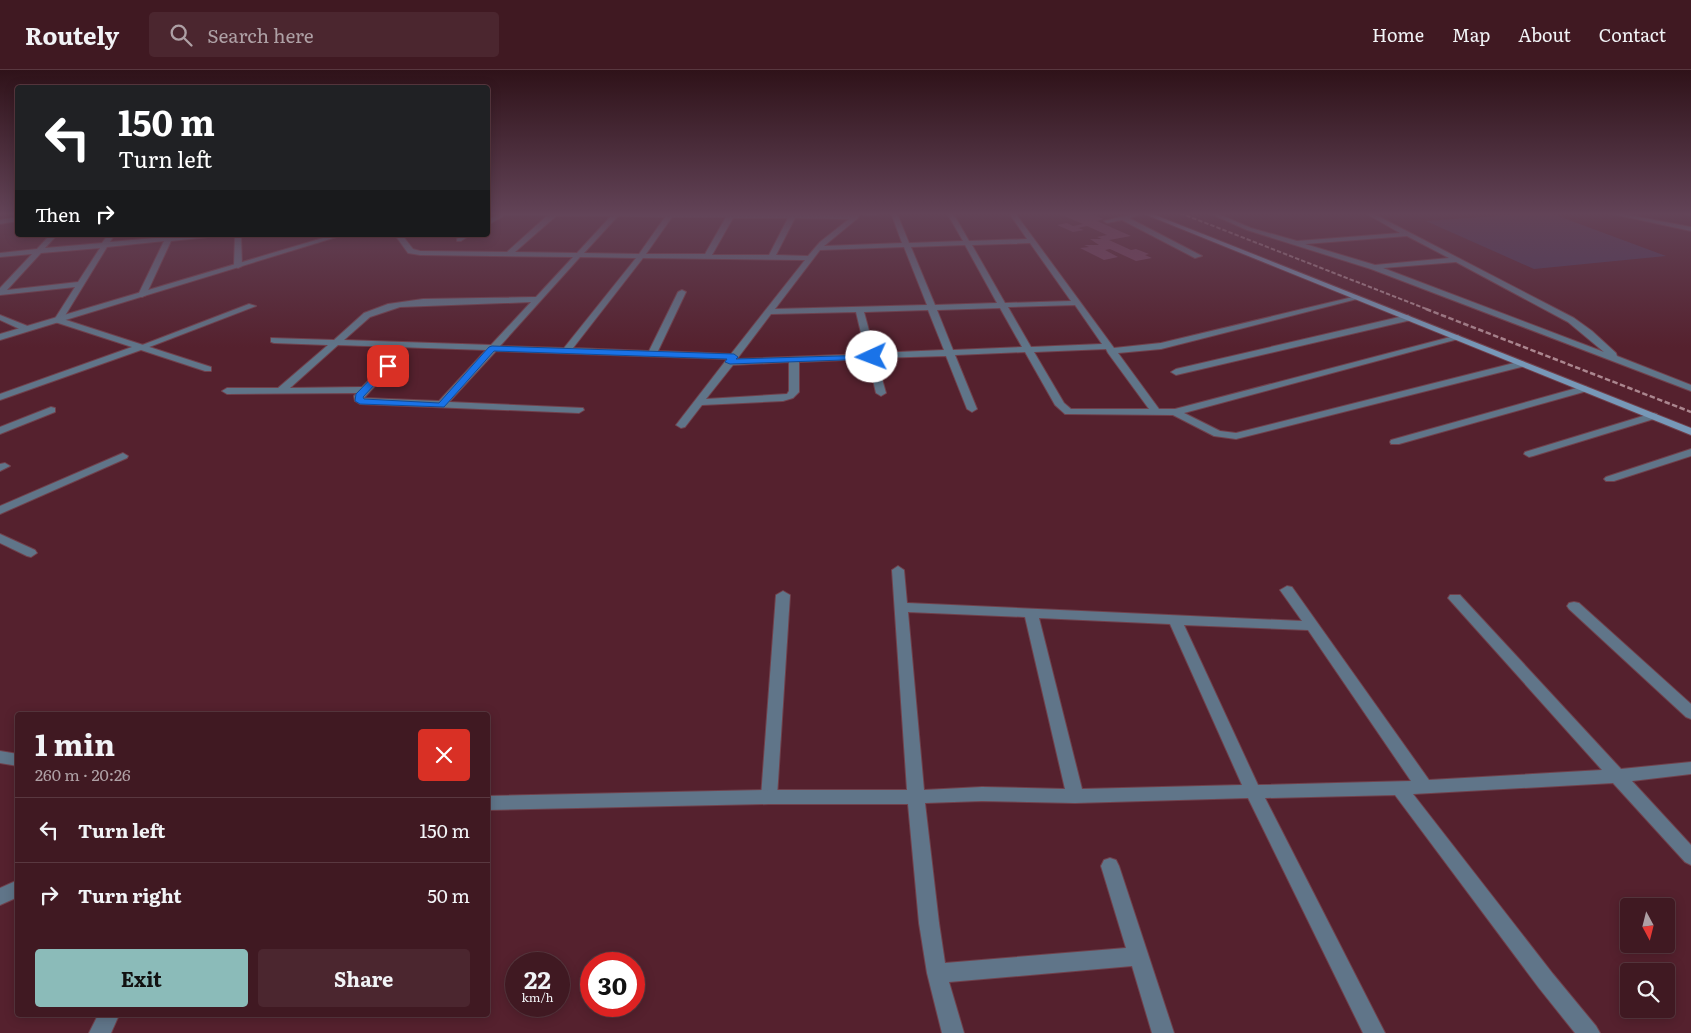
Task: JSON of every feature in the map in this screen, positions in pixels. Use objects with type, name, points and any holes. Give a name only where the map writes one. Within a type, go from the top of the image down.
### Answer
[{"type":"main road","points":[[1257,258],[1691,432]]},
{"type":"street","points":[[0,293],[33,258]]},
{"type":"street","points":[[58,320],[96,258]]},
{"type":"street","points":[[142,294],[159,258]]},
{"type":"street","points":[[238,258],[238,266]]},
{"type":"street","points":[[0,337],[264,258]]},
{"type":"street","points":[[441,405],[575,258]]},
{"type":"street","points":[[566,351],[639,258]]},
{"type":"street","points":[[767,258],[810,258]]},
{"type":"street","points":[[680,425],[810,258]]},
{"type":"street","points":[[911,258],[972,409]]},
{"type":"street","points":[[976,258],[1060,405],[1069,412],[1175,412],[1458,338]]},
{"type":"street","points":[[1044,258],[1155,412]]},
{"type":"street","points":[[1344,258],[1374,267],[1691,388]]},
{"type":"street","points":[[1454,258],[1571,320],[1589,332],[1618,360]]},
{"type":"street","points":[[1374,267],[1458,260]]},
{"type":"street","points":[[0,293],[80,284]]},
{"type":"street","points":[[652,354],[682,292]]},
{"type":"street","points":[[274,340],[794,360],[1161,346],[1357,298]]},
{"type":"street","points":[[280,391],[366,314],[388,306],[426,302],[537,299]]},
{"type":"street","points":[[768,312],[1076,302]]},
{"type":"street","points":[[0,397],[252,306]]},
{"type":"street","points":[[859,309],[881,393]]},
{"type":"street","points":[[0,317],[27,329]]},
{"type":"street","points":[[1176,372],[1408,318]]},
{"type":"street","points":[[58,320],[208,369]]},
{"type":"street","points":[[698,402],[783,398],[790,396],[794,392],[794,360]]},
{"type":"street","points":[[1175,412],[1218,434],[1227,436],[1244,435],[1522,364]]},
{"type":"street","points":[[388,366],[359,396],[360,401],[579,410]]},
{"type":"street","points":[[1395,442],[1584,389]]},
{"type":"street","points":[[227,391],[365,390]]},
{"type":"street","points":[[0,431],[51,410]]},
{"type":"street","points":[[1529,454],[1653,416]]},
{"type":"street","points":[[1610,479],[1691,452]]},
{"type":"street","points":[[0,510],[123,456]]},
{"type":"street","points":[[0,538],[31,553]]},
{"type":"street","points":[[898,570],[916,797],[929,923],[937,973],[953,1033]]},
{"type":"street","points":[[1287,590],[1424,786]]},
{"type":"street","points":[[769,797],[783,595]]},
{"type":"street","points":[[1455,598],[1615,776],[1691,857]]},
{"type":"street","points":[[1574,606],[1691,713]]},
{"type":"street","points":[[900,607],[1312,626]]},
{"type":"street","points":[[1030,613],[1075,796]]},
{"type":"street","points":[[1176,620],[1253,792],[1374,1033]]},
{"type":"street","points":[[0,757],[15,760]]},
{"type":"street","points":[[490,803],[769,797],[916,797],[982,794],[1075,796],[1399,788],[1615,776],[1691,768]]},
{"type":"street","points":[[1399,788],[1546,981],[1589,1033]]},
{"type":"street","points":[[1110,866],[1163,1033]]},
{"type":"street","points":[[0,897],[15,890]]},
{"type":"street","points":[[937,973],[1138,956]]},
{"type":"street","points":[[100,1033],[108,1017]]},
{"type":"shaded area","points":[[1509,258],[1646,258],[1534,269]]},
{"type":"building","points":[[1129,258],[1152,258],[1136,261]]},
{"type":"railway","points":[[1295,258],[1429,310]]},
{"type":"railway","points":[[1426,309],[1691,412]]},
{"type":"route","points":[[388,366],[359,396],[360,401],[441,405],[492,348],[734,357],[730,362],[872,357]]}]
